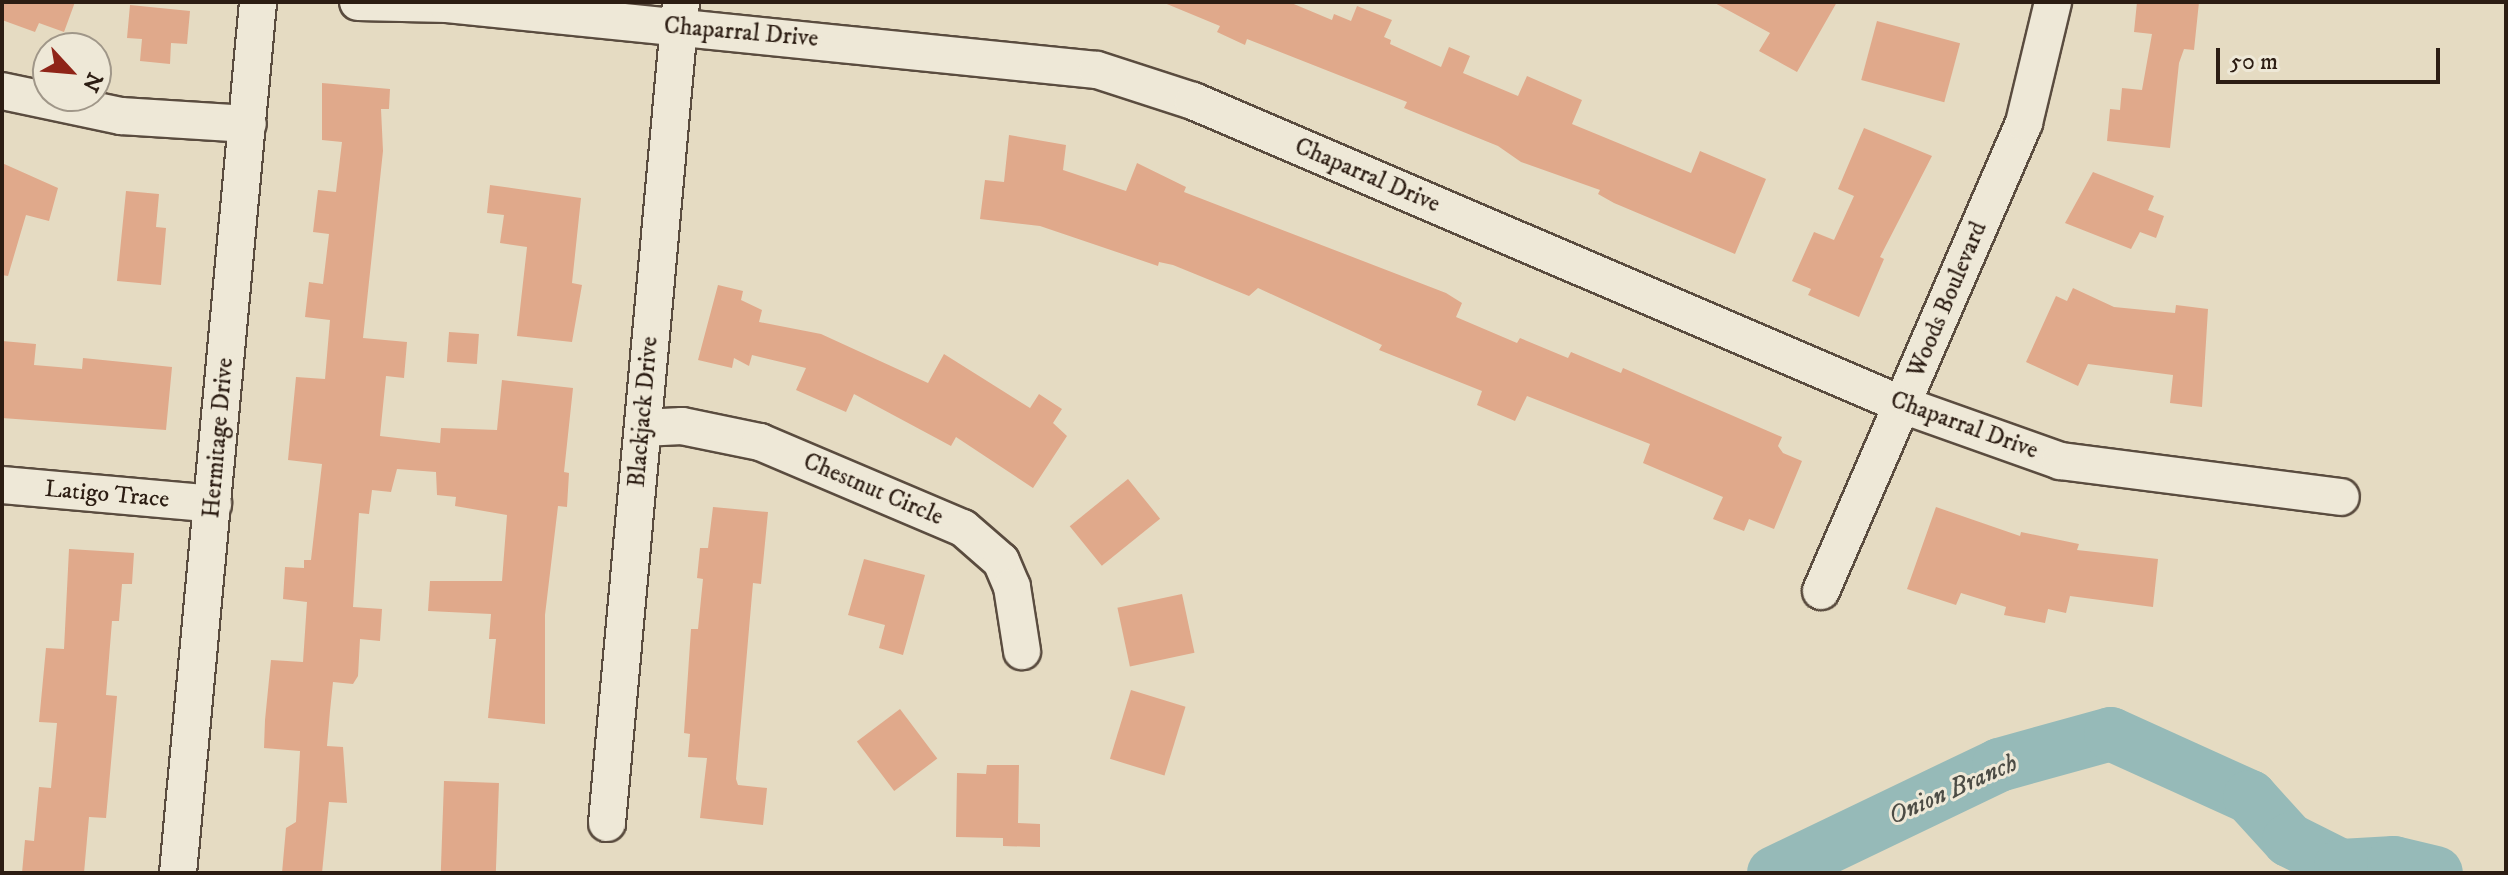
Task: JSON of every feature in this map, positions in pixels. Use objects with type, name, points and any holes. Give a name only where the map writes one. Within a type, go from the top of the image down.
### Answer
[{"type":"street","name":"Hermitage Drive","points":[[178,873],[258,2]]},
{"type":"street","name":"Chaparral Drive","points":[[358,2],[680,15],[1031,60],[1142,82],[1903,405],[2060,461],[2341,497]]},
{"type":"street","name":"Woods Boulevard","points":[[1821,591],[2024,123],[2053,2]]},
{"type":"street","name":"Blackjack Drive","points":[[607,823],[680,15]]},
{"type":"street","points":[[2,91],[121,116],[248,124]]},
{"type":"street","name":"Chestnut Circle","points":[[643,428],[682,426],[760,442],[963,528],[1001,561],[1012,587],[1022,651]]},
{"type":"street","name":"Latigo Trace","points":[[2,485],[213,504]]},
{"type":"building","points":[[2,2],[75,2],[64,32],[39,23],[35,32],[2,20]]},
{"type":"building","points":[[1162,2],[1289,2],[1332,20],[1334,14],[1351,21],[1357,6],[1392,20],[1384,37],[1391,40],[1390,44],[1441,67],[1449,47],[1470,56],[1463,73],[1518,96],[1527,76],[1582,100],[1572,124],[1691,173],[1700,151],[1766,179],[1735,254],[1614,203],[1598,194],[1600,190],[1521,162],[1498,146],[1404,108],[1407,102],[1247,39],[1245,45],[1217,32],[1220,26]]},
{"type":"building","points":[[1713,2],[1837,2],[1797,72],[1759,51],[1770,33]]},
{"type":"building","points":[[2137,2],[2199,2],[2194,50],[2184,49],[2179,63],[2170,148],[2107,141],[2110,109],[2120,110],[2122,88],[2142,90],[2152,34],[2134,32]]},
{"type":"building","points":[[130,5],[190,11],[187,44],[171,43],[170,64],[140,61],[142,39],[127,38]]},
{"type":"building","points":[[1877,21],[1960,43],[1944,102],[1861,80]]},
{"type":"building","points":[[322,83],[390,89],[389,109],[381,109],[383,151],[363,338],[407,342],[404,378],[386,376],[380,436],[440,443],[441,428],[497,430],[502,380],[573,388],[564,472],[569,473],[567,507],[558,506],[545,615],[545,724],[488,718],[496,639],[489,639],[491,614],[428,611],[430,581],[502,581],[507,515],[455,506],[456,497],[437,495],[436,472],[397,469],[391,492],[372,490],[369,514],[359,513],[353,607],[382,609],[380,641],[360,639],[358,676],[353,684],[333,682],[327,746],[343,747],[347,803],[329,802],[322,873],[282,873],[286,828],[296,822],[300,751],[264,748],[265,720],[271,660],[303,662],[307,602],[283,599],[285,567],[304,568],[304,560],[311,560],[322,464],[288,460],[296,377],[325,379],[330,320],[305,317],[309,282],[323,284],[329,234],[313,232],[318,190],[336,192],[342,142],[322,140]]},
{"type":"building","points":[[1864,128],[1932,156],[1880,257],[1884,259],[1859,317],[1808,295],[1811,289],[1792,281],[1814,232],[1834,240],[1854,196],[1838,189]]},
{"type":"building","points":[[1009,135],[1066,145],[1063,170],[1126,191],[1137,163],[1186,187],[1184,192],[1446,293],[1462,303],[1456,317],[1517,343],[1520,338],[1568,358],[1571,352],[1621,373],[1623,368],[1782,437],[1778,446],[1783,453],[1802,461],[1774,529],[1749,519],[1744,531],[1713,519],[1723,497],[1643,463],[1650,444],[1527,396],[1515,421],[1477,405],[1482,391],[1379,350],[1382,345],[1258,288],[1249,296],[1173,265],[1159,262],[1158,266],[1040,226],[980,219],[985,180],[1004,182]]},
{"type":"building","points":[[2,163],[58,188],[49,221],[26,215],[8,276],[2,275]]},
{"type":"building","points":[[2093,172],[2154,196],[2148,210],[2164,216],[2156,238],[2140,232],[2131,249],[2065,223]]},
{"type":"building","points":[[490,185],[581,198],[572,283],[582,285],[572,342],[517,336],[527,247],[500,243],[504,215],[487,213]]},
{"type":"building","points":[[126,191],[159,194],[156,227],[166,228],[161,285],[117,281]]},
{"type":"building","points":[[718,285],[743,291],[741,300],[762,310],[759,322],[821,334],[928,383],[944,354],[1030,408],[1039,394],[1062,409],[1053,423],[1067,436],[1033,488],[956,437],[951,446],[854,394],[846,412],[796,390],[806,368],[752,355],[749,366],[734,358],[732,368],[698,360]]},
{"type":"building","points":[[2073,288],[2114,307],[2175,313],[2176,305],[2208,309],[2202,407],[2170,403],[2173,375],[2088,364],[2078,386],[2026,362],[2056,296],[2067,301]]},
{"type":"building","points":[[449,332],[479,334],[477,364],[447,362]]},
{"type":"building","points":[[2,341],[36,344],[34,365],[82,369],[83,358],[172,367],[166,430],[2,418]]},
{"type":"building","points":[[1128,479],[1160,519],[1102,566],[1070,526]]},
{"type":"building","points":[[713,507],[768,512],[761,584],[753,583],[736,779],[738,785],[767,788],[763,825],[700,818],[707,758],[688,757],[690,734],[684,733],[691,629],[698,629],[703,579],[697,578],[700,548],[708,548]]},
{"type":"building","points":[[1936,507],[2020,536],[2021,532],[2079,544],[2077,550],[2158,559],[2153,607],[2070,596],[2066,613],[2048,609],[2045,623],[2004,615],[2006,607],[1961,593],[1956,605],[1907,589]]},
{"type":"building","points":[[69,549],[134,553],[132,584],[122,584],[119,621],[112,621],[106,695],[117,696],[106,818],[89,817],[84,873],[22,873],[25,840],[34,841],[39,787],[51,788],[57,723],[39,722],[46,648],[64,649]]},
{"type":"building","points":[[864,559],[925,575],[903,655],[879,648],[885,625],[848,615]]},
{"type":"building","points":[[1182,594],[1194,653],[1130,666],[1117,608]]},
{"type":"building","points":[[1131,690],[1186,707],[1164,776],[1110,759]]},
{"type":"building","points":[[900,709],[937,759],[894,791],[857,741]]},
{"type":"building","points":[[987,765],[1019,765],[1018,823],[1040,824],[1040,847],[1003,846],[1003,838],[956,837],[957,773],[986,774]]},
{"type":"building","points":[[444,781],[499,783],[496,873],[441,873]]},
{"type":"waterway","name":"Onion Branch","points":[[1774,873],[1999,765],[2111,734],[2250,797],[2289,840],[2341,866],[2394,863],[2436,873]]}]
